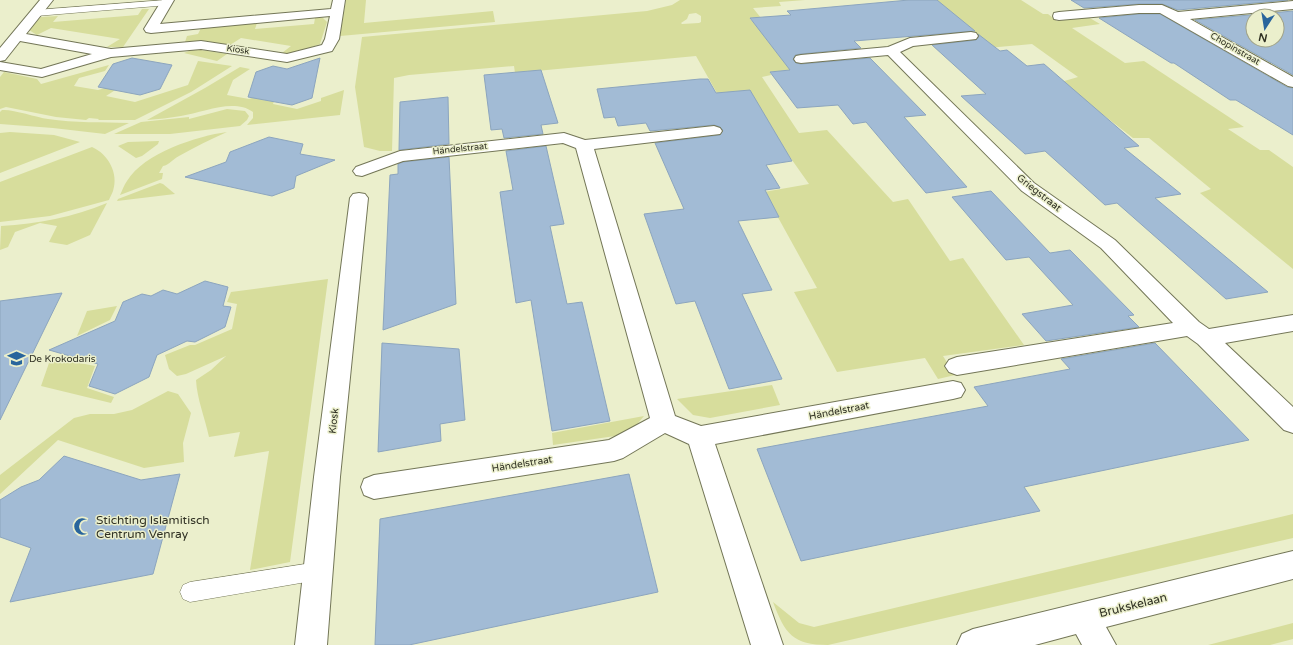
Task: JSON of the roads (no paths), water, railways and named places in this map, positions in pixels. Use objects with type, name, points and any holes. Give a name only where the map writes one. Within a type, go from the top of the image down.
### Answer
[{"type":"street","points":[[0,57],[47,0]]},
{"type":"street","name":"Kiosk","points":[[0,66],[42,73],[111,53],[201,45],[287,58],[327,48],[332,39],[338,6],[151,29],[167,2]]},
{"type":"street","name":"Chopinstraat","points":[[1176,16],[1293,5]]},
{"type":"street","name":"Chopinstraat","points":[[1059,16],[1139,9],[1162,10],[1176,16],[1293,83]]},
{"type":"street","name":"Kiosk","points":[[16,36],[111,53]]},
{"type":"street","points":[[801,59],[891,51],[910,42],[971,36]]},
{"type":"street","name":"Griegstraat","points":[[891,51],[952,114],[1028,187],[1108,244],[1198,333],[1293,423]]},
{"type":"street","name":"Händelstraat","points":[[362,171],[400,156],[564,138],[584,145],[714,131]]},
{"type":"street","points":[[584,145],[664,422],[700,437],[767,645]]},
{"type":"street","name":"Kiosk","points":[[311,645],[359,198]]},
{"type":"street","points":[[1198,333],[1293,323]]},
{"type":"street","name":"Händelstraat","points":[[700,437],[955,378],[1198,333]]},
{"type":"street","name":"Händelstraat","points":[[374,487],[614,450],[664,422]]},
{"type":"street","name":"Brukskelaan","points":[[973,645],[1293,565]]},
{"type":"street","points":[[1083,618],[1100,645]]},
{"type":"lane","points":[[36,13],[167,2]]},
{"type":"lane","points":[[190,592],[318,571]]},
{"type":"place","name":"De Krokodaris","points":[[16,359]]},
{"type":"place","name":"Stichting Islamitisch Centrum Venray","points":[[83,527]]}]
